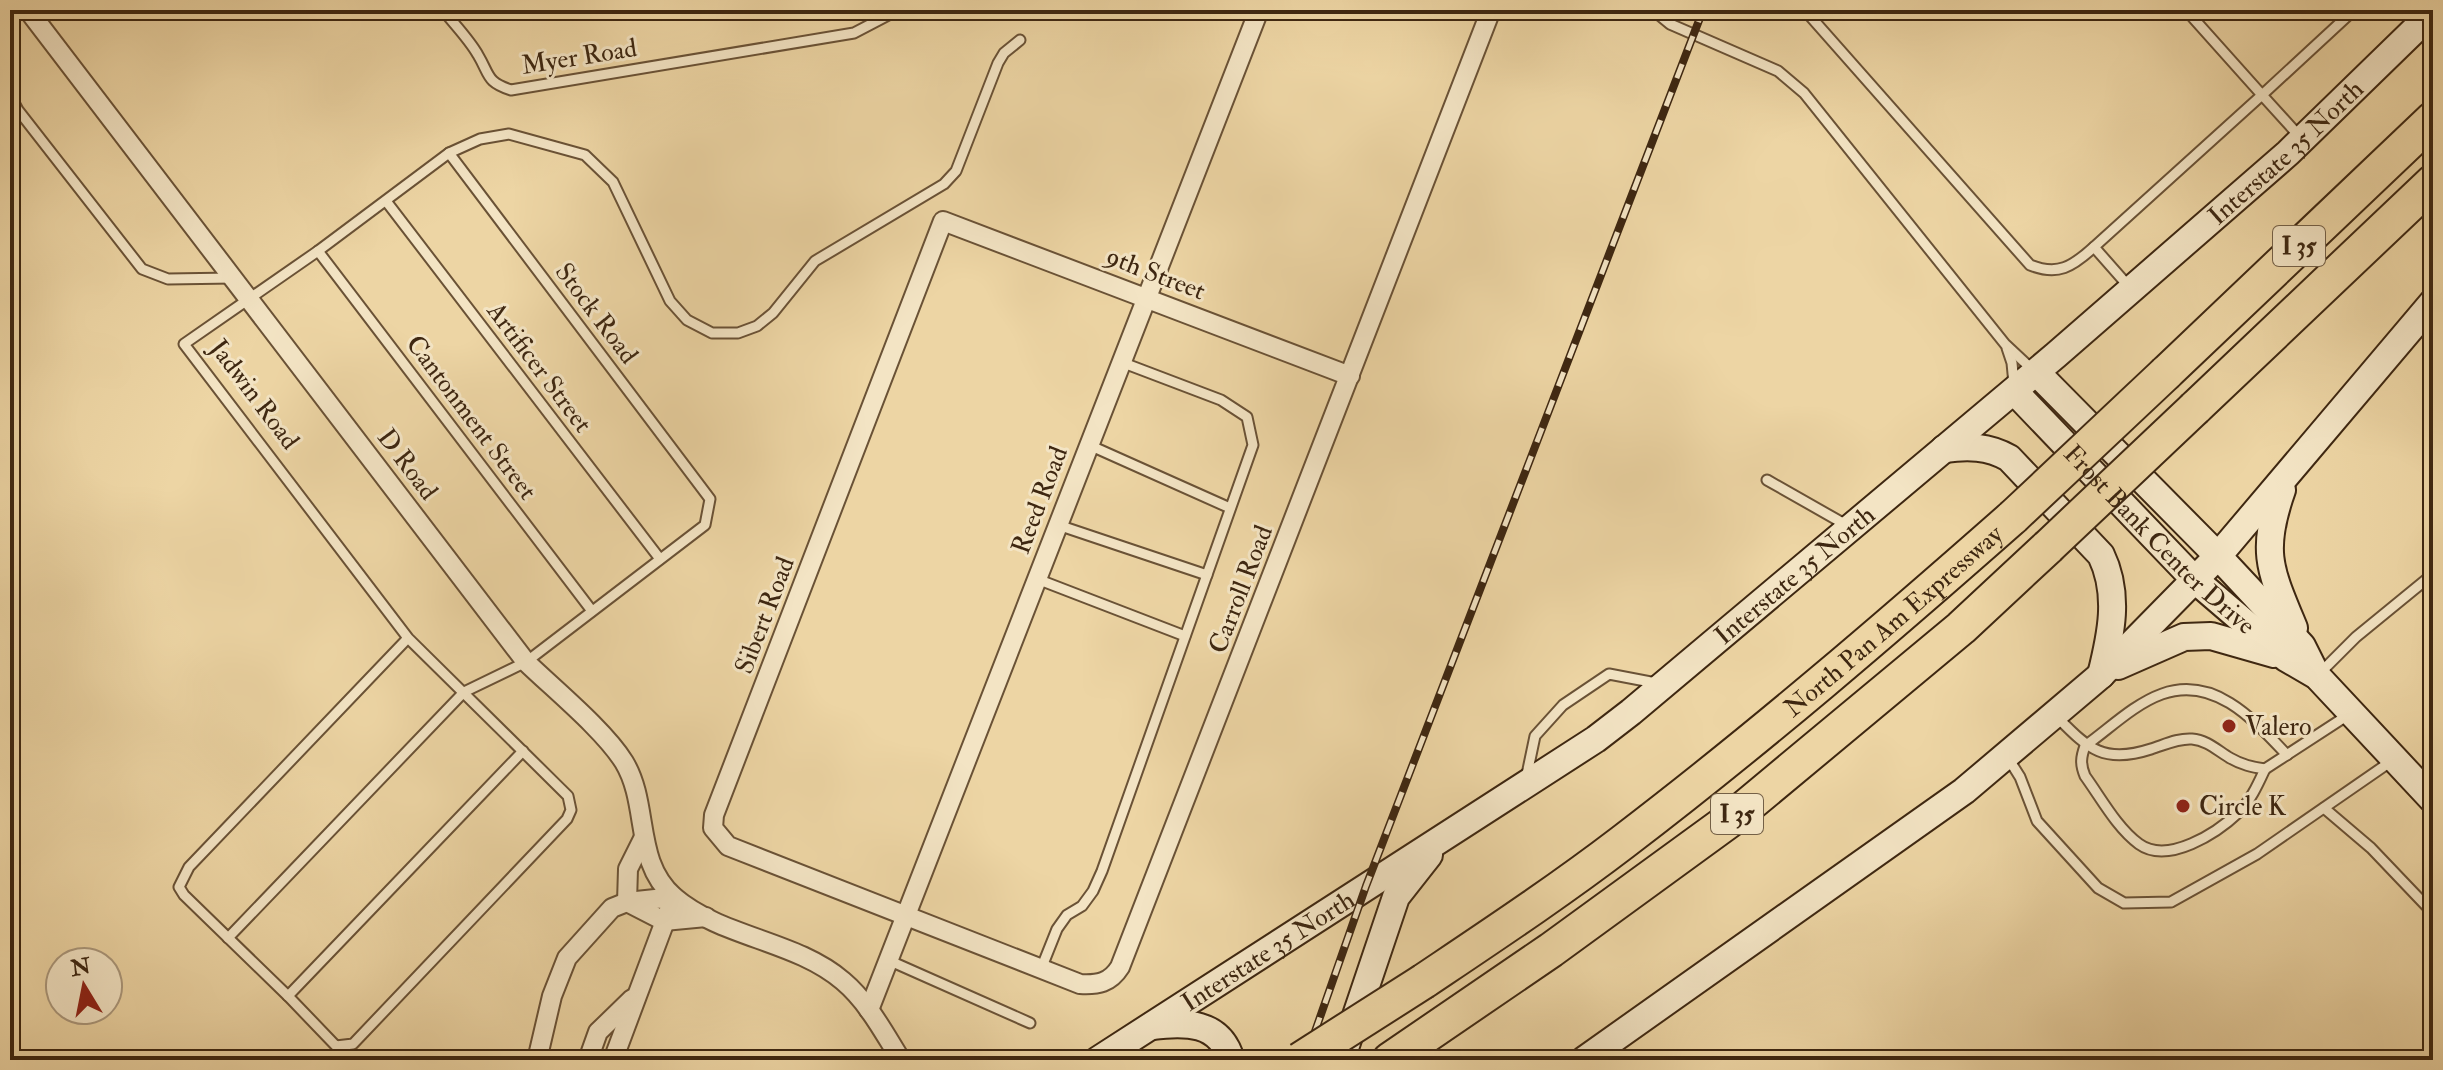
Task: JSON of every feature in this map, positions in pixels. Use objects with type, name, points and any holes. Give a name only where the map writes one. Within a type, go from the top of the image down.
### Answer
[{"type":"highway","name":"North Pan Am Expressway","points":[[1300,1060],[1424,981],[1620,844],[1882,633],[2013,517],[2433,119]]},
{"type":"highway","name":"North Pan Am Expressway","points":[[1397,1056],[1551,950],[1735,816],[1937,648],[2433,182]]},
{"type":"main road","name":"Interstate 35 North","points":[[1098,1060],[1596,739],[2036,372],[2301,138],[2433,12]]},
{"type":"main road","points":[[1584,1060],[1964,791],[2101,675],[2218,556],[2433,302]]},
{"type":"main road","name":"Frost Bank Center Drive","points":[[2036,372],[2218,556],[2294,652],[2433,800]]},
{"type":"main road","name":"Frost Bank Center Drive","points":[[2014,391],[2195,580],[2294,652]]},
{"type":"main road","points":[[1944,449],[1979,447],[1995,450],[2009,458],[2101,555],[2108,570],[2112,607],[2108,647],[2101,675]]},
{"type":"main road","points":[[2101,675],[2184,637],[2211,636],[2294,652],[2267,546],[2271,520],[2287,474]]},
{"type":"main road","points":[[1341,1060],[1396,897],[1441,840]]},
{"type":"main road","points":[[1150,1026],[1192,1023],[1220,1037],[1231,1060]]},
{"type":"street","points":[[28,10],[249,299]]},
{"type":"street","name":"Reed Road","points":[[869,1010],[1259,10]]},
{"type":"street","name":"Carroll Road","points":[[905,917],[1080,984],[1098,985],[1114,977],[1491,10]]},
{"type":"street","name":"9th Street","points":[[943,221],[1350,376]]},
{"type":"street","name":"Sibert Road","points":[[905,917],[728,846],[713,828],[714,815],[943,221]]},
{"type":"street","name":"D Road","points":[[249,299],[526,662]]},
{"type":"street","points":[[526,662],[609,743],[624,762],[635,784],[641,808],[643,839],[660,881],[674,897],[706,917],[800,956],[843,981],[869,1010],[901,1060]]},
{"type":"street","points":[[627,902],[628,869],[643,839]]},
{"type":"street","points":[[537,1060],[552,996],[567,958],[612,908],[627,902],[674,897]]},
{"type":"street","points":[[613,1060],[674,897]]},
{"type":"street","points":[[627,902],[664,921],[706,917]]},
{"type":"street","points":[[588,1060],[598,1032],[637,993]]},
{"type":"lane","points":[[10,29],[17,10]]},
{"type":"lane","name":"Myer Road","points":[[443,10],[478,55],[486,76],[497,85],[511,90],[854,33],[898,10]]},
{"type":"lane","points":[[1653,10],[1670,24],[1778,71],[1804,93],[2005,344],[2036,372]]},
{"type":"lane","points":[[1808,10],[1810,16],[2030,265],[2046,271],[2063,269],[2078,261],[2354,10]]},
{"type":"lane","points":[[2186,10],[2301,138]]},
{"type":"lane","points":[[249,299],[449,153],[480,139],[509,134],[585,155],[613,182],[670,301],[687,320],[712,333],[738,333],[757,326],[773,313],[815,261],[944,184],[956,171],[998,63],[1004,53],[1020,40]]},
{"type":"lane","points":[[10,95],[18,110],[142,269],[168,279],[233,278]]},
{"type":"lane","name":"Stock Road","points":[[449,153],[710,499],[705,525],[660,559]]},
{"type":"lane","name":"Artificer Street","points":[[386,201],[660,559]]},
{"type":"lane","points":[[2094,247],[2131,289]]},
{"type":"lane","name":"Cantonment Street","points":[[318,251],[592,611]]},
{"type":"lane","name":"Jadwin Road","points":[[249,299],[184,344],[408,638],[568,796],[571,810],[567,819],[353,1044],[336,1046],[288,996]]},
{"type":"lane","points":[[2005,344],[2012,363],[2014,391]]},
{"type":"lane","points":[[1041,969],[1057,929],[1093,891],[1253,445],[1247,417],[1221,400],[1121,362]]},
{"type":"lane","points":[[1089,445],[1230,508]]},
{"type":"lane","points":[[1767,480],[1851,528]]},
{"type":"lane","points":[[1058,525],[1207,575]]},
{"type":"lane","points":[[228,938],[464,692],[526,662],[660,559]]},
{"type":"lane","points":[[2317,676],[2356,637],[2433,574]]},
{"type":"lane","points":[[1037,579],[1185,636]]},
{"type":"lane","points":[[408,638],[189,867],[179,887],[184,895],[288,996],[523,751]]},
{"type":"lane","points":[[1524,786],[1535,736],[1563,705],[1609,674],[1663,685]]},
{"type":"lane","points":[[2287,755],[2251,717],[2231,702],[2209,693],[2185,691],[2164,693],[2147,701],[2085,746],[2081,767],[2124,830],[2140,845],[2159,853],[2200,839],[2238,812],[2258,785],[2265,769],[2287,755],[2351,713]]},
{"type":"lane","points":[[2055,714],[2085,746],[2098,752],[2133,753],[2184,739],[2195,739],[2245,766],[2265,769]]},
{"type":"lane","points":[[2006,755],[2020,777],[2037,821],[2098,888],[2124,903],[2171,902],[2257,854],[2394,759]]},
{"type":"lane","points":[[2324,808],[2371,848],[2433,913]]},
{"type":"lane","points":[[888,960],[1030,1023]]},
{"type":"railway","points":[[1305,1060],[1366,886],[1703,10]]},
{"type":"place","name":"Valero","points":[[2229,726]]},
{"type":"place","name":"Circle K","points":[[2183,806]]}]
